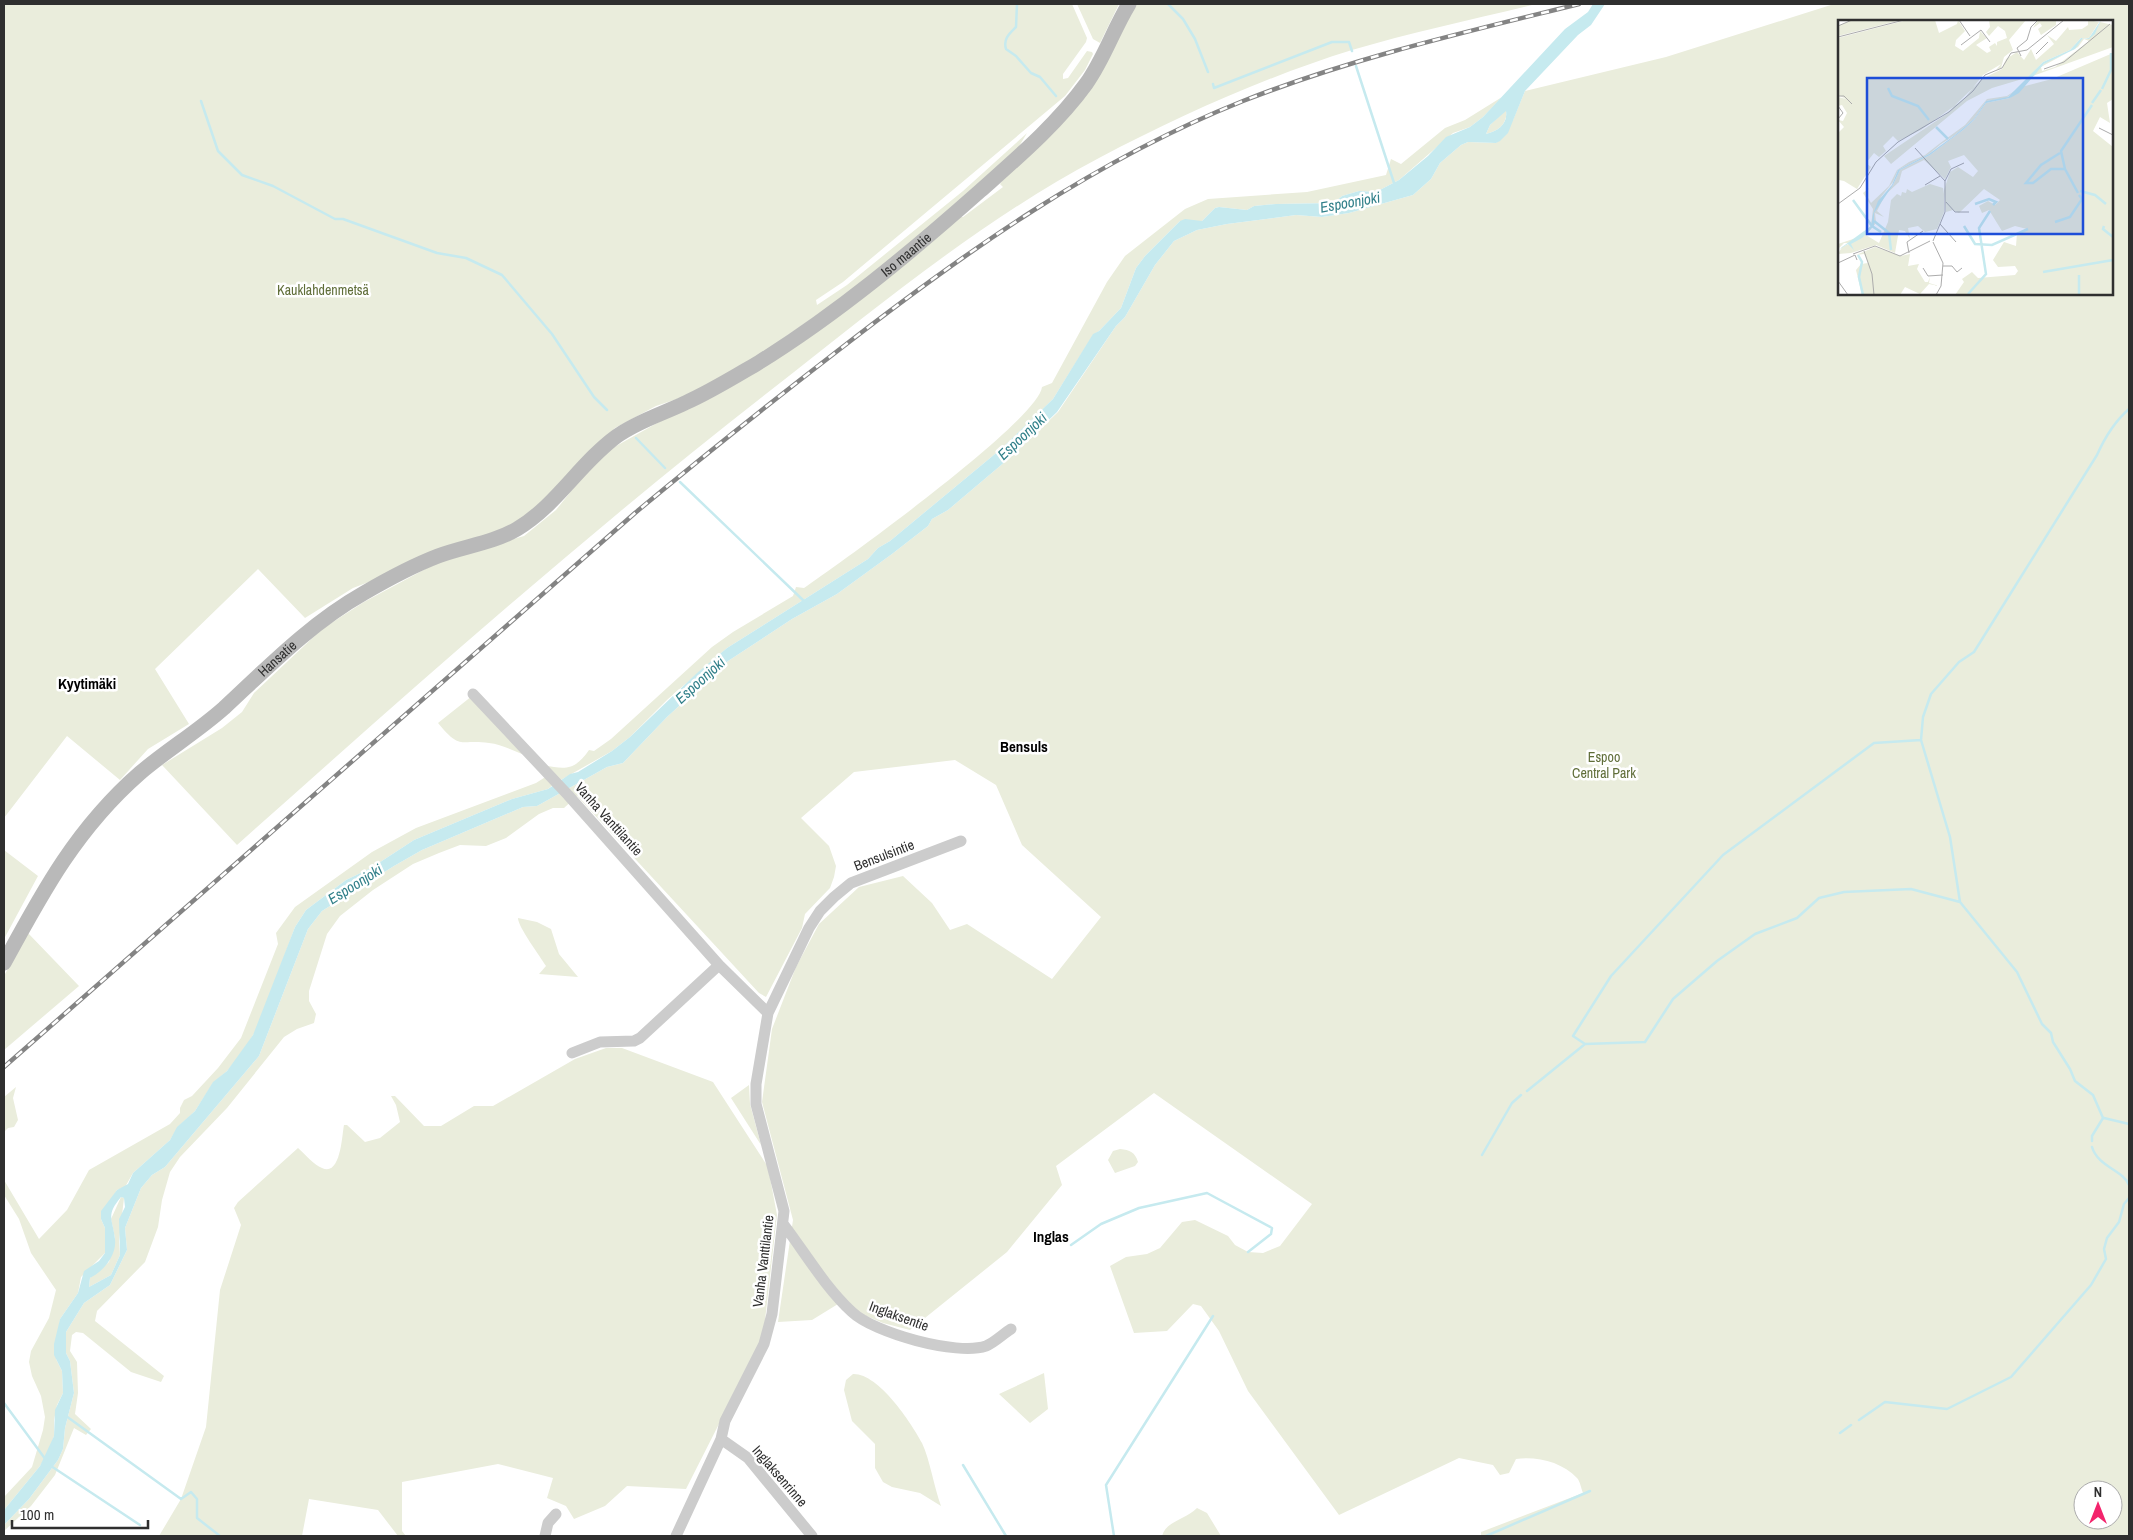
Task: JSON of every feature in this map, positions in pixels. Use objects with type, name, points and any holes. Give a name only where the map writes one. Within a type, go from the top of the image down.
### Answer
[{"type":"main road","name":"Iso maantie","points":[[618,435],[642,421],[684,404],[719,386],[776,352],[817,324],[950,217],[1007,167],[1072,101],[1104,56],[1129,4]]},
{"type":"main road","name":"Hansatie","points":[[4,963],[59,864],[85,830],[140,774],[211,719],[308,631],[331,613],[414,566],[456,550],[497,538],[523,526],[546,506],[590,459],[618,435]]},
{"type":"street","name":"Vanha Vanttilantie","points":[[474,694],[568,795],[719,965],[768,1013],[756,1084],[756,1104],[784,1211],[784,1224],[769,1328],[764,1344],[725,1420],[721,1439],[676,1536]]},
{"type":"street","name":"Bensulsintie","points":[[768,1013],[809,928],[820,911],[834,897],[851,883],[961,841]]},
{"type":"street","points":[[572,1053],[600,1042],[634,1041],[640,1038],[719,965]]},
{"type":"street","name":"Inglaksentie","points":[[784,1224],[836,1296],[853,1313],[871,1325],[942,1347],[967,1349],[986,1346],[1011,1329]]},
{"type":"street","name":"Inglaksenrinne","points":[[721,1439],[748,1458],[812,1536]]},
{"type":"street","points":[[545,1536],[548,1523],[556,1514]]},
{"type":"green space","name":"Kauklahdenmetsä","points":[[4,4],[1072,4],[1087,38],[1063,74],[1063,79],[1068,78],[1087,51],[1093,54],[1085,70],[1065,96],[843,282],[816,300],[817,305],[847,285],[963,191],[1027,133],[1018,148],[962,201],[852,290],[765,353],[692,394],[656,406],[615,428],[533,514],[498,533],[353,588],[305,618],[258,569],[155,669],[189,724],[148,749],[120,780],[67,736],[4,818]]},
{"type":"green space","points":[[1077,4],[1119,4],[1100,43],[1093,39]]},
{"type":"green space","points":[[1135,4],[1536,4],[1375,43],[1287,72],[1191,112],[1129,142],[1012,209],[890,297],[702,444],[434,670],[237,845],[162,765],[222,728],[242,712],[254,693],[322,629],[364,602],[444,559],[524,536],[556,510],[592,465],[609,450],[675,413],[959,217],[963,217],[1003,187],[1000,184],[1016,163],[1044,136]]},
{"type":"green space","name":"Espoo Central Park","points":[[1834,4],[2129,4],[2129,1536],[1481,1536],[1481,1532],[1583,1493],[1578,1479],[1571,1472],[1549,1461],[1532,1458],[1516,1459],[1509,1473],[1500,1475],[1493,1465],[1459,1458],[1339,1515],[1248,1391],[1219,1331],[1201,1306],[1193,1304],[1167,1331],[1134,1333],[1110,1266],[1126,1257],[1147,1254],[1160,1248],[1182,1222],[1195,1220],[1228,1236],[1235,1245],[1248,1252],[1263,1253],[1280,1246],[1312,1204],[1154,1093],[1056,1166],[1062,1185],[1007,1252],[910,1330],[883,1323],[838,1304],[812,1320],[778,1322],[793,1220],[762,1102],[772,1029],[796,967],[819,924],[859,887],[903,876],[932,903],[950,930],[967,924],[1052,979],[1101,917],[1022,845],[996,785],[955,760],[854,772],[801,818],[829,846],[836,866],[834,877],[830,888],[805,914],[802,928],[766,997],[759,993],[577,796],[564,808],[553,808],[539,814],[506,838],[486,846],[460,845],[413,864],[373,890],[340,916],[327,934],[309,991],[309,1001],[316,1014],[314,1023],[297,1029],[284,1037],[227,1108],[180,1157],[170,1172],[162,1200],[158,1227],[145,1262],[97,1311],[95,1321],[164,1376],[161,1382],[131,1372],[83,1333],[76,1332],[72,1335],[70,1351],[77,1362],[78,1393],[75,1414],[91,1429],[86,1435],[74,1428],[55,1475],[31,1506],[4,1531],[4,1525],[29,1499],[58,1460],[63,1449],[65,1428],[74,1393],[70,1361],[66,1353],[66,1332],[84,1303],[110,1285],[127,1250],[125,1228],[141,1188],[152,1175],[165,1167],[259,1056],[308,929],[322,911],[422,850],[523,807],[537,806],[607,767],[623,763],[667,717],[728,661],[792,619],[837,594],[928,526],[932,519],[948,510],[1013,455],[1058,412],[1116,326],[1125,317],[1155,265],[1174,241],[1197,230],[1227,224],[1296,215],[1322,217],[1349,213],[1413,195],[1431,179],[1440,163],[1461,145],[1468,142],[1496,143],[1513,120],[1525,91],[1666,57]]},
{"type":"green space","points":[[1502,97],[1483,117],[1470,127],[1453,133],[1399,180],[1376,192],[1359,191],[1342,196],[1334,203],[1276,204],[1254,206],[1247,210],[1219,207],[1215,208],[1202,221],[1180,221],[1145,256],[1136,268],[1121,308],[1093,335],[1053,399],[1001,449],[890,541],[878,548],[868,559],[727,648],[668,699],[630,737],[612,751],[559,781],[544,765],[558,768],[570,767],[584,757],[589,750],[594,751],[611,739],[712,647],[733,632],[793,596],[796,587],[804,588],[825,573],[936,491],[975,459],[1032,404],[1042,387],[1052,383],[1107,282],[1125,256],[1185,209],[1208,199],[1307,192],[1386,175],[1391,159],[1401,164],[1445,128],[1465,120]]},
{"type":"green space","points":[[1506,110],[1504,123],[1494,131],[1486,134],[1490,125]]},
{"type":"green space","points":[[472,696],[525,755],[494,744],[457,741],[438,723]]},
{"type":"green space","points":[[547,776],[554,784],[548,789],[512,799],[414,840],[371,868],[346,880],[306,910],[295,927],[258,1027],[242,1053],[227,1071],[213,1083],[195,1111],[178,1127],[170,1140],[133,1173],[125,1187],[117,1190],[101,1219],[105,1228],[105,1253],[81,1277],[78,1293],[60,1319],[56,1359],[62,1371],[63,1393],[57,1405],[54,1420],[54,1436],[49,1451],[40,1466],[4,1510],[4,1497],[32,1467],[43,1430],[45,1417],[41,1396],[32,1376],[29,1362],[31,1351],[49,1318],[56,1290],[31,1253],[19,1219],[4,1195],[4,1180],[39,1239],[67,1210],[89,1170],[170,1124],[180,1113],[184,1100],[192,1096],[218,1068],[241,1038],[278,944],[276,933],[295,907],[372,852],[416,828],[536,783]]},
{"type":"green space","points":[[4,850],[38,876],[4,939]]},
{"type":"green space","points":[[518,918],[537,922],[551,929],[559,954],[578,977],[539,974],[546,966],[525,935]]},
{"type":"green space","points":[[27,932],[79,986],[4,1050],[4,976]]},
{"type":"green space","points":[[606,1048],[622,1048],[713,1082],[768,1167],[777,1215],[764,1329],[759,1345],[686,1489],[627,1486],[605,1506],[574,1519],[566,1506],[547,1498],[553,1478],[498,1464],[402,1482],[402,1531],[406,1536],[398,1536],[378,1510],[309,1499],[302,1536],[159,1536],[181,1499],[206,1427],[220,1290],[241,1225],[234,1208],[238,1202],[298,1148],[319,1167],[328,1169],[333,1166],[337,1161],[344,1125],[347,1125],[365,1142],[380,1138],[400,1122],[396,1105],[391,1096],[395,1096],[424,1126],[441,1126],[474,1106],[493,1106],[575,1059]]},
{"type":"green space","points":[[749,1085],[750,1104],[761,1145],[731,1098]]},
{"type":"green space","points":[[16,1087],[13,1098],[18,1120],[14,1127],[8,1128],[4,1132],[4,1097]]},
{"type":"green space","points":[[1120,1149],[1132,1152],[1138,1162],[1135,1166],[1115,1173],[1108,1160],[1113,1151]]},
{"type":"green space","points":[[121,1197],[124,1198],[119,1241],[120,1255],[111,1275],[89,1287],[90,1278],[109,1262],[115,1238],[111,1219]]},
{"type":"green space","points":[[1044,1373],[1048,1409],[1030,1423],[999,1394]]},
{"type":"green space","points":[[853,1374],[873,1381],[893,1400],[910,1423],[925,1450],[941,1506],[920,1493],[892,1487],[883,1482],[875,1468],[875,1444],[852,1421],[844,1390],[846,1380]]},
{"type":"green space","points":[[1197,1508],[1207,1513],[1221,1536],[1162,1536],[1167,1527]]},
{"type":"water","name":"Espoonjoki","points":[[1593,4],[1605,4],[1591,25],[1578,35],[1525,91],[1508,133],[1500,141],[1496,143],[1468,142],[1461,145],[1440,163],[1431,179],[1413,195],[1349,213],[1322,217],[1296,215],[1227,224],[1197,230],[1174,241],[1155,265],[1125,317],[1116,326],[1057,412],[1013,455],[948,510],[932,519],[928,526],[837,594],[792,619],[728,661],[667,717],[623,763],[607,767],[537,806],[523,807],[422,850],[322,911],[308,929],[259,1056],[165,1167],[152,1175],[141,1188],[125,1228],[127,1250],[110,1285],[84,1303],[66,1332],[66,1353],[70,1361],[74,1393],[65,1428],[63,1449],[58,1460],[29,1499],[4,1525],[4,1510],[40,1466],[54,1436],[55,1410],[63,1393],[62,1371],[54,1355],[54,1344],[60,1319],[78,1293],[84,1271],[99,1261],[105,1253],[105,1228],[101,1219],[101,1211],[117,1190],[128,1184],[133,1173],[170,1140],[177,1127],[195,1111],[213,1082],[227,1071],[253,1035],[295,927],[306,910],[346,880],[371,868],[414,840],[512,799],[548,789],[570,774],[578,772],[612,751],[630,737],[697,673],[727,648],[868,559],[878,548],[890,541],[1001,449],[1053,399],[1093,334],[1099,331],[1121,308],[1136,268],[1145,256],[1180,221],[1185,219],[1202,221],[1215,208],[1219,207],[1247,210],[1254,206],[1276,204],[1334,203],[1342,196],[1359,191],[1376,192],[1399,180],[1428,156],[1446,137],[1470,127],[1483,117],[1565,29],[1588,12]],"holes":[[[1506,111],[1504,123],[1494,131],[1486,134],[1490,125]],[[121,1197],[124,1198],[125,1207],[119,1219],[120,1255],[111,1275],[89,1287],[90,1278],[105,1267],[112,1257],[115,1239],[111,1218],[113,1209]]]},
{"type":"waterway","points":[[1017,4],[1016,27],[1006,39],[1006,49],[1016,56],[1031,73],[1040,77],[1056,96]]},
{"type":"waterway","points":[[1168,4],[1183,19],[1195,39],[1208,72]]},
{"type":"waterway","points":[[1213,84],[1214,88],[1332,42],[1349,42],[1352,51]]},
{"type":"waterway","points":[[1356,66],[1395,186]]},
{"type":"waterway","points":[[201,101],[218,151],[242,175],[273,186],[335,219],[343,219],[437,253],[466,258],[502,275],[552,334],[594,397],[607,410]]},
{"type":"waterway","points":[[2092,1141],[2092,1136],[2103,1118],[2093,1095],[2075,1081],[2070,1069],[2053,1042],[2051,1033],[2042,1024],[2017,972],[1960,902],[1950,837],[1921,740],[1923,717],[1931,694],[1959,662],[1974,652],[2097,455],[2110,430],[2129,409]]},
{"type":"waterway","points":[[636,438],[665,468]]},
{"type":"waterway","points":[[680,482],[805,602]]},
{"type":"waterway","points":[[1921,740],[1874,743],[1723,855],[1611,976],[1573,1036],[1585,1044],[1645,1042],[1673,999],[1717,961],[1755,934],[1797,918],[1819,898],[1844,892],[1911,889],[1960,902]]},
{"type":"waterway","points":[[1527,1091],[1585,1044]]},
{"type":"waterway","points":[[1482,1155],[1512,1103],[1521,1095]]},
{"type":"waterway","points":[[2104,1118],[2129,1124]]},
{"type":"waterway","points":[[2092,1147],[2099,1159],[2122,1176],[2129,1185]]},
{"type":"waterway","points":[[1071,1245],[1101,1224],[1139,1208],[1207,1193],[1272,1228],[1271,1234],[1248,1252]]},
{"type":"waterway","points":[[1859,1420],[1885,1402],[1947,1409],[2011,1377],[2091,1285],[2106,1259],[2104,1249],[2107,1238],[2119,1222],[2124,1204],[2129,1198]]},
{"type":"waterway","points":[[1114,1536],[1106,1485],[1213,1316]]},
{"type":"waterway","points":[[4,1403],[46,1460]]},
{"type":"waterway","points":[[66,1416],[181,1499],[191,1492],[197,1499],[197,1518],[220,1536]]},
{"type":"waterway","points":[[1840,1433],[1851,1425]]},
{"type":"waterway","points":[[963,1465],[1006,1536]]},
{"type":"waterway","points":[[51,1466],[140,1525]]},
{"type":"waterway","points":[[1486,1536],[1590,1491]]},
{"type":"railway","points":[[4,1067],[635,513],[736,430],[840,349],[983,243],[1083,180],[1135,151],[1243,101],[1367,59],[1579,4]]},
{"type":"district","name":"Kyytimäki","points":[[87,683]]},
{"type":"district","name":"Bensuls","points":[[1024,746]]},
{"type":"district","name":"Inglas","points":[[1051,1236]]}]
